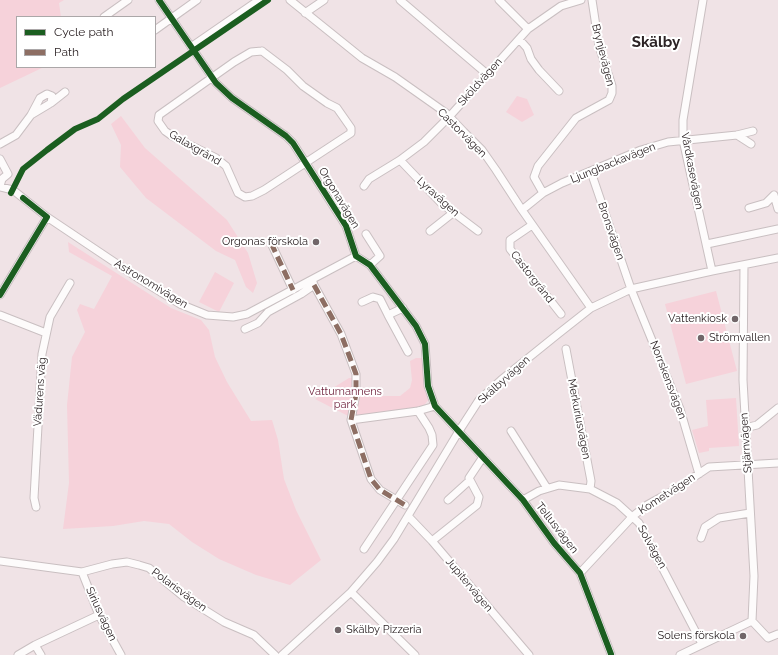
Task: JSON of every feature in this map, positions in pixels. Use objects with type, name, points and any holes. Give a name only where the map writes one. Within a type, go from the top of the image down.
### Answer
[{"type":"street","points":[[105,16],[128,0]]},
{"type":"street","name":"Orgonavägen","points":[[159,0],[212,78],[232,98],[286,136],[346,226],[356,256]]},
{"type":"street","points":[[156,29],[197,0]]},
{"type":"street","points":[[191,47],[259,0]]},
{"type":"street","name":"Castorvägen","points":[[290,0],[362,58],[395,77],[449,117],[482,150],[532,225],[591,308]]},
{"type":"street","points":[[305,13],[324,0]]},
{"type":"street","points":[[400,0],[488,74]]},
{"type":"street","points":[[499,0],[528,29]]},
{"type":"street","name":"Sköldvägen","points":[[364,186],[369,179],[400,160],[424,142],[449,117],[528,29],[561,6],[581,0]]},
{"type":"street","name":"Brynjevägen","points":[[543,193],[534,177],[538,166],[576,118],[609,100],[612,93],[612,86],[599,46],[592,0]]},
{"type":"street","name":"Vårdkasevägen","points":[[703,0],[683,120],[684,140],[712,271]]},
{"type":"street","points":[[519,39],[527,48],[531,59],[539,70],[559,91]]},
{"type":"street","name":"Galaxgränd","points":[[262,51],[287,70],[303,86],[326,103],[337,108],[351,128],[351,133],[264,190],[252,196],[245,197],[238,193],[226,166],[216,158],[165,131],[158,121],[159,115],[212,78],[250,52],[262,51]]},
{"type":"street","points":[[0,144],[16,135],[31,115],[51,103],[65,92]]},
{"type":"street","name":"Ljungbackavägen","points":[[522,210],[543,193],[562,183],[642,150],[668,142],[737,138],[742,132],[754,131]]},
{"type":"street","points":[[737,138],[751,144]]},
{"type":"street","points":[[0,159],[8,174],[2,179],[0,186]]},
{"type":"street","name":"Lyravägen","points":[[400,160],[426,189],[478,231]]},
{"type":"street","name":"Bronsvägen","points":[[591,172],[631,289]]},
{"type":"street","name":"Astronomivägen","points":[[0,186],[13,190],[47,217],[141,280],[180,304],[207,315],[233,317],[247,314],[293,290],[313,282],[356,256]]},
{"type":"street","points":[[749,208],[766,203],[774,195],[778,209]]},
{"type":"street","points":[[430,231],[454,212]]},
{"type":"street","points":[[0,295],[3,281],[47,217]]},
{"type":"street","name":"Castorgränd","points":[[532,225],[510,240],[510,249],[561,314]]},
{"type":"street","points":[[707,244],[778,229]]},
{"type":"street","points":[[366,234],[380,256],[370,265]]},
{"type":"street","points":[[271,243],[293,290]]},
{"type":"street","points":[[356,256],[370,265],[416,326],[425,344],[428,386],[435,406],[458,431]]},
{"type":"street","name":"Skälbyvägen","points":[[282,655],[351,592],[377,562],[408,516],[458,431],[479,400],[495,385],[591,308],[631,289],[778,258]]},
{"type":"street","name":"Stjärnvägen","points":[[744,265],[742,337],[745,428],[754,576],[752,621]]},
{"type":"street","points":[[245,329],[258,323],[268,312],[313,282],[341,334],[356,374],[356,394],[351,420],[373,484],[397,501],[406,505]]},
{"type":"street","name":"Vädurens väg","points":[[36,507],[34,498],[39,400],[46,333],[50,317],[70,284]]},
{"type":"street","name":"Norrskensvägen","points":[[631,289],[680,409],[699,474]]},
{"type":"street","points":[[362,302],[373,297],[380,299],[408,352]]},
{"type":"street","points":[[388,315],[403,308]]},
{"type":"street","points":[[0,315],[46,333]]},
{"type":"street","name":"Merkuriusvägen","points":[[566,349],[591,480],[590,489]]},
{"type":"street","points":[[351,420],[418,411],[435,406]]},
{"type":"street","points":[[745,428],[756,425],[778,408]]},
{"type":"street","points":[[364,549],[433,445],[429,428],[418,411]]},
{"type":"street","name":"Tellusvägen","points":[[458,431],[523,500],[554,543],[580,573],[611,655]]},
{"type":"street","points":[[511,432],[547,488]]},
{"type":"street","points":[[448,500],[469,481],[470,475],[482,457]]},
{"type":"street","name":"Kometvägen","points":[[580,573],[633,516],[647,505],[676,490],[709,467],[778,463]]},
{"type":"street","points":[[432,541],[478,505],[479,497],[469,481]]},
{"type":"street","name":"Solvägen","points":[[523,500],[547,488],[559,485],[590,489],[617,503],[639,523],[677,593],[702,644]]},
{"type":"street","points":[[701,538],[705,527],[719,518],[750,513]]},
{"type":"street","name":"Jupitervägen","points":[[408,516],[432,541],[528,655]]},
{"type":"street","name":"Polarisvägen","points":[[0,561],[82,572],[112,564],[127,562],[149,568],[184,597],[224,622],[254,635],[275,655]]},
{"type":"street","name":"Siriusvägen","points":[[82,572],[99,614],[121,655]]},
{"type":"street","points":[[351,592],[414,655]]},
{"type":"street","points":[[18,655],[35,645],[99,614]]},
{"type":"street","points":[[680,655],[752,621],[768,638],[778,634]]},
{"type":"street","points":[[35,645],[41,655]]},
{"type":"green space","points":[[0,0],[64,0],[59,3],[61,16],[16,16],[16,68],[42,68],[0,88]]},
{"type":"green space","points":[[517,96],[527,99],[534,115],[522,122],[506,112]]},
{"type":"green space","points":[[121,116],[145,148],[227,220],[248,253],[257,283],[253,293],[246,287],[235,260],[216,251],[146,198],[120,167],[121,145],[111,124]]},
{"type":"green space","points":[[68,242],[171,308],[201,320],[209,330],[215,357],[227,382],[251,421],[272,420],[278,440],[284,479],[296,510],[321,560],[290,585],[256,575],[219,559],[192,542],[169,524],[144,521],[113,526],[63,529],[69,483],[67,405],[72,357],[85,332],[77,310],[80,304],[94,309],[112,276],[69,252]]},
{"type":"green space","points":[[215,272],[234,283],[219,312],[199,302]]},
{"type":"green space","name":"Strömvallen","points":[[716,291],[737,371],[686,384],[665,304]]},
{"type":"green space","name":"Vattumannens park","points":[[416,358],[423,358],[425,387],[429,399],[423,407],[352,418],[315,399],[349,378],[360,378],[360,396],[400,396],[410,388],[412,380],[410,361]]},
{"type":"green space","points":[[736,398],[739,446],[709,448],[709,451],[699,453],[692,430],[708,426],[706,400]]},
{"type":"marked path","points":[[271,243],[293,290]]},
{"type":"marked path","points":[[314,285],[341,334],[356,374],[356,394],[351,420],[371,479],[380,490],[405,505]]},
{"type":"cycle path","points":[[159,0],[216,83],[232,98],[286,136],[293,143],[346,226],[356,256],[370,265],[416,326],[425,344],[428,386],[435,406],[523,500],[554,543],[580,573],[611,654]]},
{"type":"cycle path","points":[[11,193],[23,169],[47,150],[75,129],[98,119],[123,99],[268,0]]},
{"type":"cycle path","points":[[0,295],[47,217],[23,198]]},
{"type":"place","name":"Orgonas förskola","points":[[316,242]]},
{"type":"place","name":"Vattenkiosk","points":[[735,319]]},
{"type":"place","name":"Strömvallen","points":[[701,338]]},
{"type":"place","name":"Skälby Pizzeria","points":[[338,630]]},
{"type":"place","name":"Solens förskola","points":[[743,636]]},
{"type":"district","name":"Skälby","points":[[656,42]]}]
